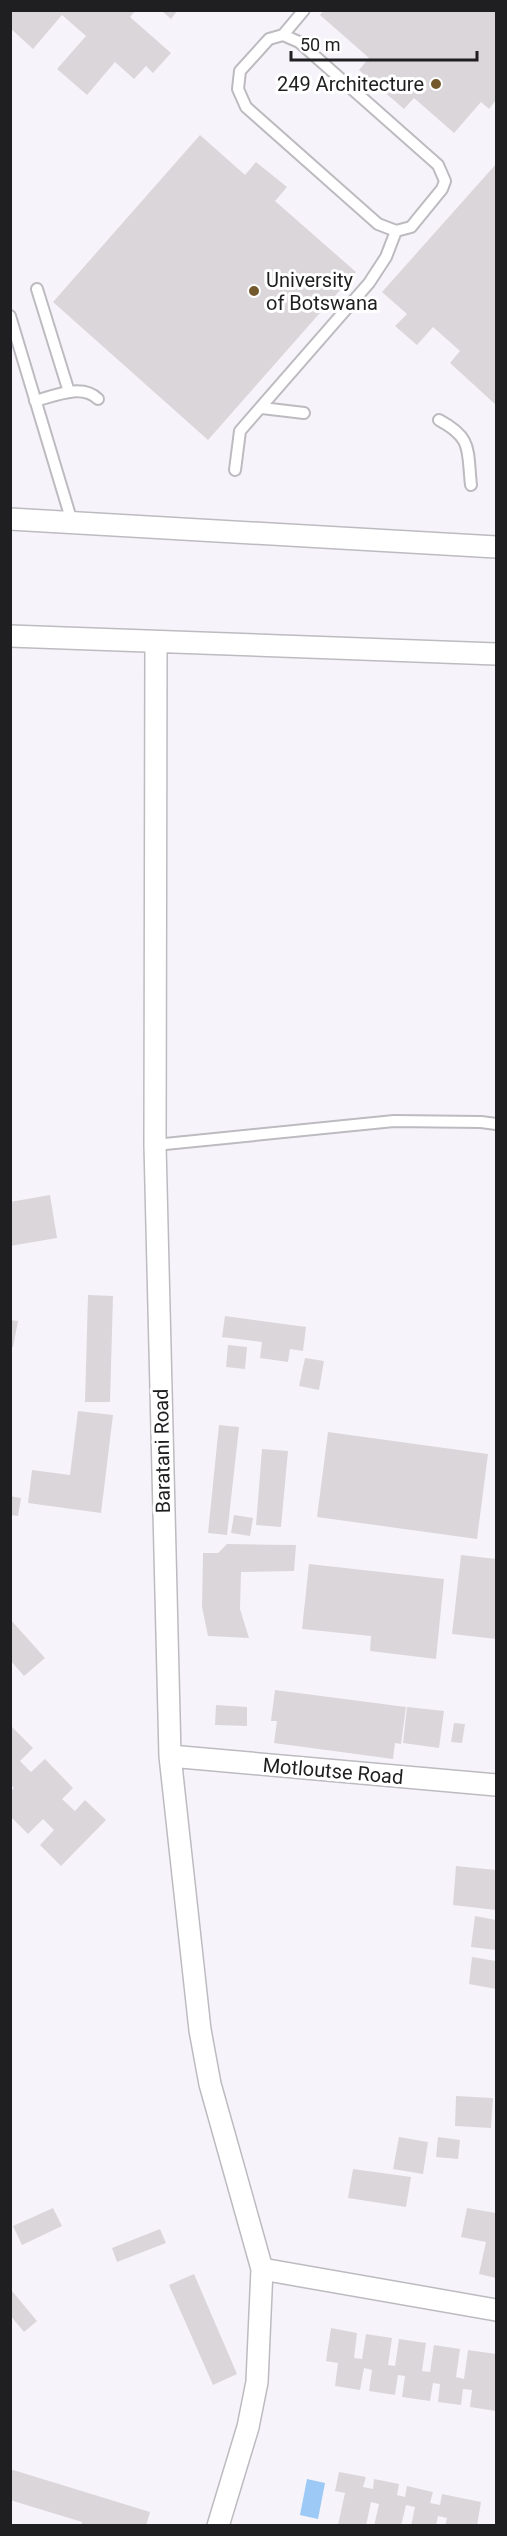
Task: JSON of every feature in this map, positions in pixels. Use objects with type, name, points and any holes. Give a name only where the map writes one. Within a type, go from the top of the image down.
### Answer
[{"type":"street","points":[[10,519],[496,547]]},
{"type":"street","points":[[10,636],[496,654]]},
{"type":"street","name":"Baratani Road","points":[[156,642],[155,1145],[170,1756],[200,2030],[210,2084],[262,2270],[257,2382],[248,2427],[218,2526]]},
{"type":"street","name":"Motloutse Road","points":[[170,1756],[496,1785]]},
{"type":"street","points":[[262,2270],[496,2310]]},
{"type":"lane","points":[[283,35],[299,42],[438,165],[444,181],[438,196],[411,228],[396,231],[378,224],[246,107],[241,98],[238,89],[240,71],[269,39],[283,35],[304,10]]},
{"type":"lane","points":[[235,470],[240,431],[369,283],[386,257],[396,231]]},
{"type":"lane","points":[[37,289],[69,392]]},
{"type":"lane","points":[[10,316],[72,522]]},
{"type":"lane","points":[[36,401],[69,392],[88,392],[98,399]]},
{"type":"lane","points":[[262,408],[304,413]]},
{"type":"lane","points":[[439,420],[453,428],[465,440],[471,485]]},
{"type":"lane","points":[[155,1145],[394,1121],[496,1124]]},
{"type":"water","points":[[307,2479],[325,2483],[318,2519],[300,2515]]},
{"type":"building","points":[[10,10],[136,10],[130,17],[171,53],[153,73],[146,66],[134,79],[115,62],[87,95],[57,69],[86,36],[62,15],[33,49],[10,28]]},
{"type":"building","points":[[161,10],[178,10],[171,19]]},
{"type":"building","name":"249 Architecture","points":[[324,10],[496,10],[496,100],[489,109],[481,102],[454,133],[414,98],[404,109],[359,70],[369,58],[320,15]]},
{"type":"building","points":[[200,135],[245,175],[256,162],[287,187],[275,201],[356,272],[208,440],[53,302]]},
{"type":"building","points":[[496,164],[496,405],[450,363],[460,351],[433,327],[417,345],[395,326],[407,314],[382,292]]},
{"type":"building","points":[[50,1195],[57,1238],[10,1246],[10,1202]]},
{"type":"building","points":[[88,1295],[113,1296],[110,1402],[85,1402]]},
{"type":"building","points":[[225,1316],[306,1327],[303,1351],[290,1349],[288,1362],[260,1358],[262,1342],[222,1337]]},
{"type":"building","points":[[10,1320],[18,1321],[13,1347],[10,1347]]},
{"type":"building","points":[[228,1345],[247,1347],[245,1369],[226,1367]]},
{"type":"building","points":[[305,1358],[324,1361],[319,1390],[299,1386]]},
{"type":"building","points":[[78,1411],[113,1415],[101,1513],[28,1503],[32,1470],[70,1475]]},
{"type":"building","points":[[219,1425],[239,1427],[227,1535],[208,1533]]},
{"type":"building","points":[[328,1432],[488,1454],[477,1539],[317,1517]]},
{"type":"building","points":[[262,1449],[288,1451],[281,1527],[256,1525]]},
{"type":"building","points":[[10,1496],[21,1498],[18,1516],[10,1515]]},
{"type":"building","points":[[234,1515],[253,1518],[250,1536],[231,1533]]},
{"type":"building","points":[[227,1544],[296,1545],[294,1571],[241,1572],[240,1609],[249,1638],[208,1636],[202,1607],[203,1553],[218,1553]]},
{"type":"building","points":[[461,1555],[496,1559],[496,1639],[452,1634]]},
{"type":"building","points":[[309,1564],[444,1579],[436,1659],[370,1651],[371,1636],[302,1629]]},
{"type":"building","points":[[10,1619],[45,1658],[24,1676],[10,1660]]},
{"type":"building","points":[[275,1690],[406,1707],[401,1744],[395,1743],[393,1759],[274,1743],[277,1721],[271,1721]]},
{"type":"building","points":[[216,1705],[247,1707],[247,1726],[215,1725]]},
{"type":"building","points":[[407,1707],[444,1711],[439,1748],[403,1743]]},
{"type":"building","points":[[454,1723],[465,1724],[462,1743],[451,1742]]},
{"type":"building","points":[[10,1725],[33,1748],[20,1761],[31,1772],[45,1759],[73,1788],[62,1799],[75,1811],[85,1800],[106,1820],[61,1866],[40,1845],[54,1830],[43,1819],[28,1834],[10,1816],[10,1792],[14,1788],[10,1784]]},
{"type":"building","points":[[456,1866],[496,1870],[496,1910],[453,1905]]},
{"type":"building","points":[[475,1916],[496,1920],[496,1950],[471,1947]]},
{"type":"building","points":[[472,1957],[496,1961],[496,1989],[469,1984]]},
{"type":"building","points":[[456,2096],[493,2098],[491,2128],[455,2126]]},
{"type":"building","points":[[399,2137],[428,2142],[423,2174],[393,2169]]},
{"type":"building","points":[[438,2137],[460,2140],[458,2159],[436,2157]]},
{"type":"building","points":[[353,2169],[411,2177],[406,2207],[348,2198]]},
{"type":"building","points":[[53,2208],[62,2226],[22,2245],[13,2226]]},
{"type":"building","points":[[467,2208],[496,2213],[496,2278],[479,2274],[486,2242],[461,2237]]},
{"type":"building","points":[[160,2229],[166,2243],[117,2262],[112,2248]]},
{"type":"building","points":[[194,2274],[237,2374],[213,2385],[169,2285]]},
{"type":"building","points":[[12,2291],[37,2321],[24,2332],[10,2315],[10,2293]]},
{"type":"building","points":[[331,2328],[357,2333],[354,2358],[362,2359],[366,2334],[392,2338],[388,2365],[395,2366],[399,2339],[426,2343],[422,2371],[430,2372],[434,2345],[460,2349],[456,2377],[464,2379],[468,2350],[496,2354],[496,2411],[470,2407],[472,2390],[463,2389],[461,2405],[438,2402],[440,2384],[433,2383],[430,2401],[402,2397],[405,2376],[398,2375],[395,2395],[369,2391],[372,2370],[364,2368],[360,2390],[335,2386],[338,2363],[326,2361]]},
{"type":"building","points":[[10,2469],[150,2512],[146,2526],[81,2526],[82,2522],[10,2500]]},
{"type":"building","points":[[339,2472],[366,2477],[363,2487],[373,2489],[374,2479],[399,2484],[397,2495],[405,2497],[407,2486],[433,2492],[430,2503],[440,2505],[442,2494],[481,2502],[477,2526],[445,2526],[447,2518],[438,2516],[436,2526],[411,2526],[415,2507],[406,2505],[401,2526],[374,2526],[379,2504],[371,2502],[366,2526],[338,2525],[345,2493],[335,2491]]},
{"type":"place","name":"249 Architecture","points":[[436,84]]},
{"type":"place","name":"University of Botswana","points":[[254,291]]}]
